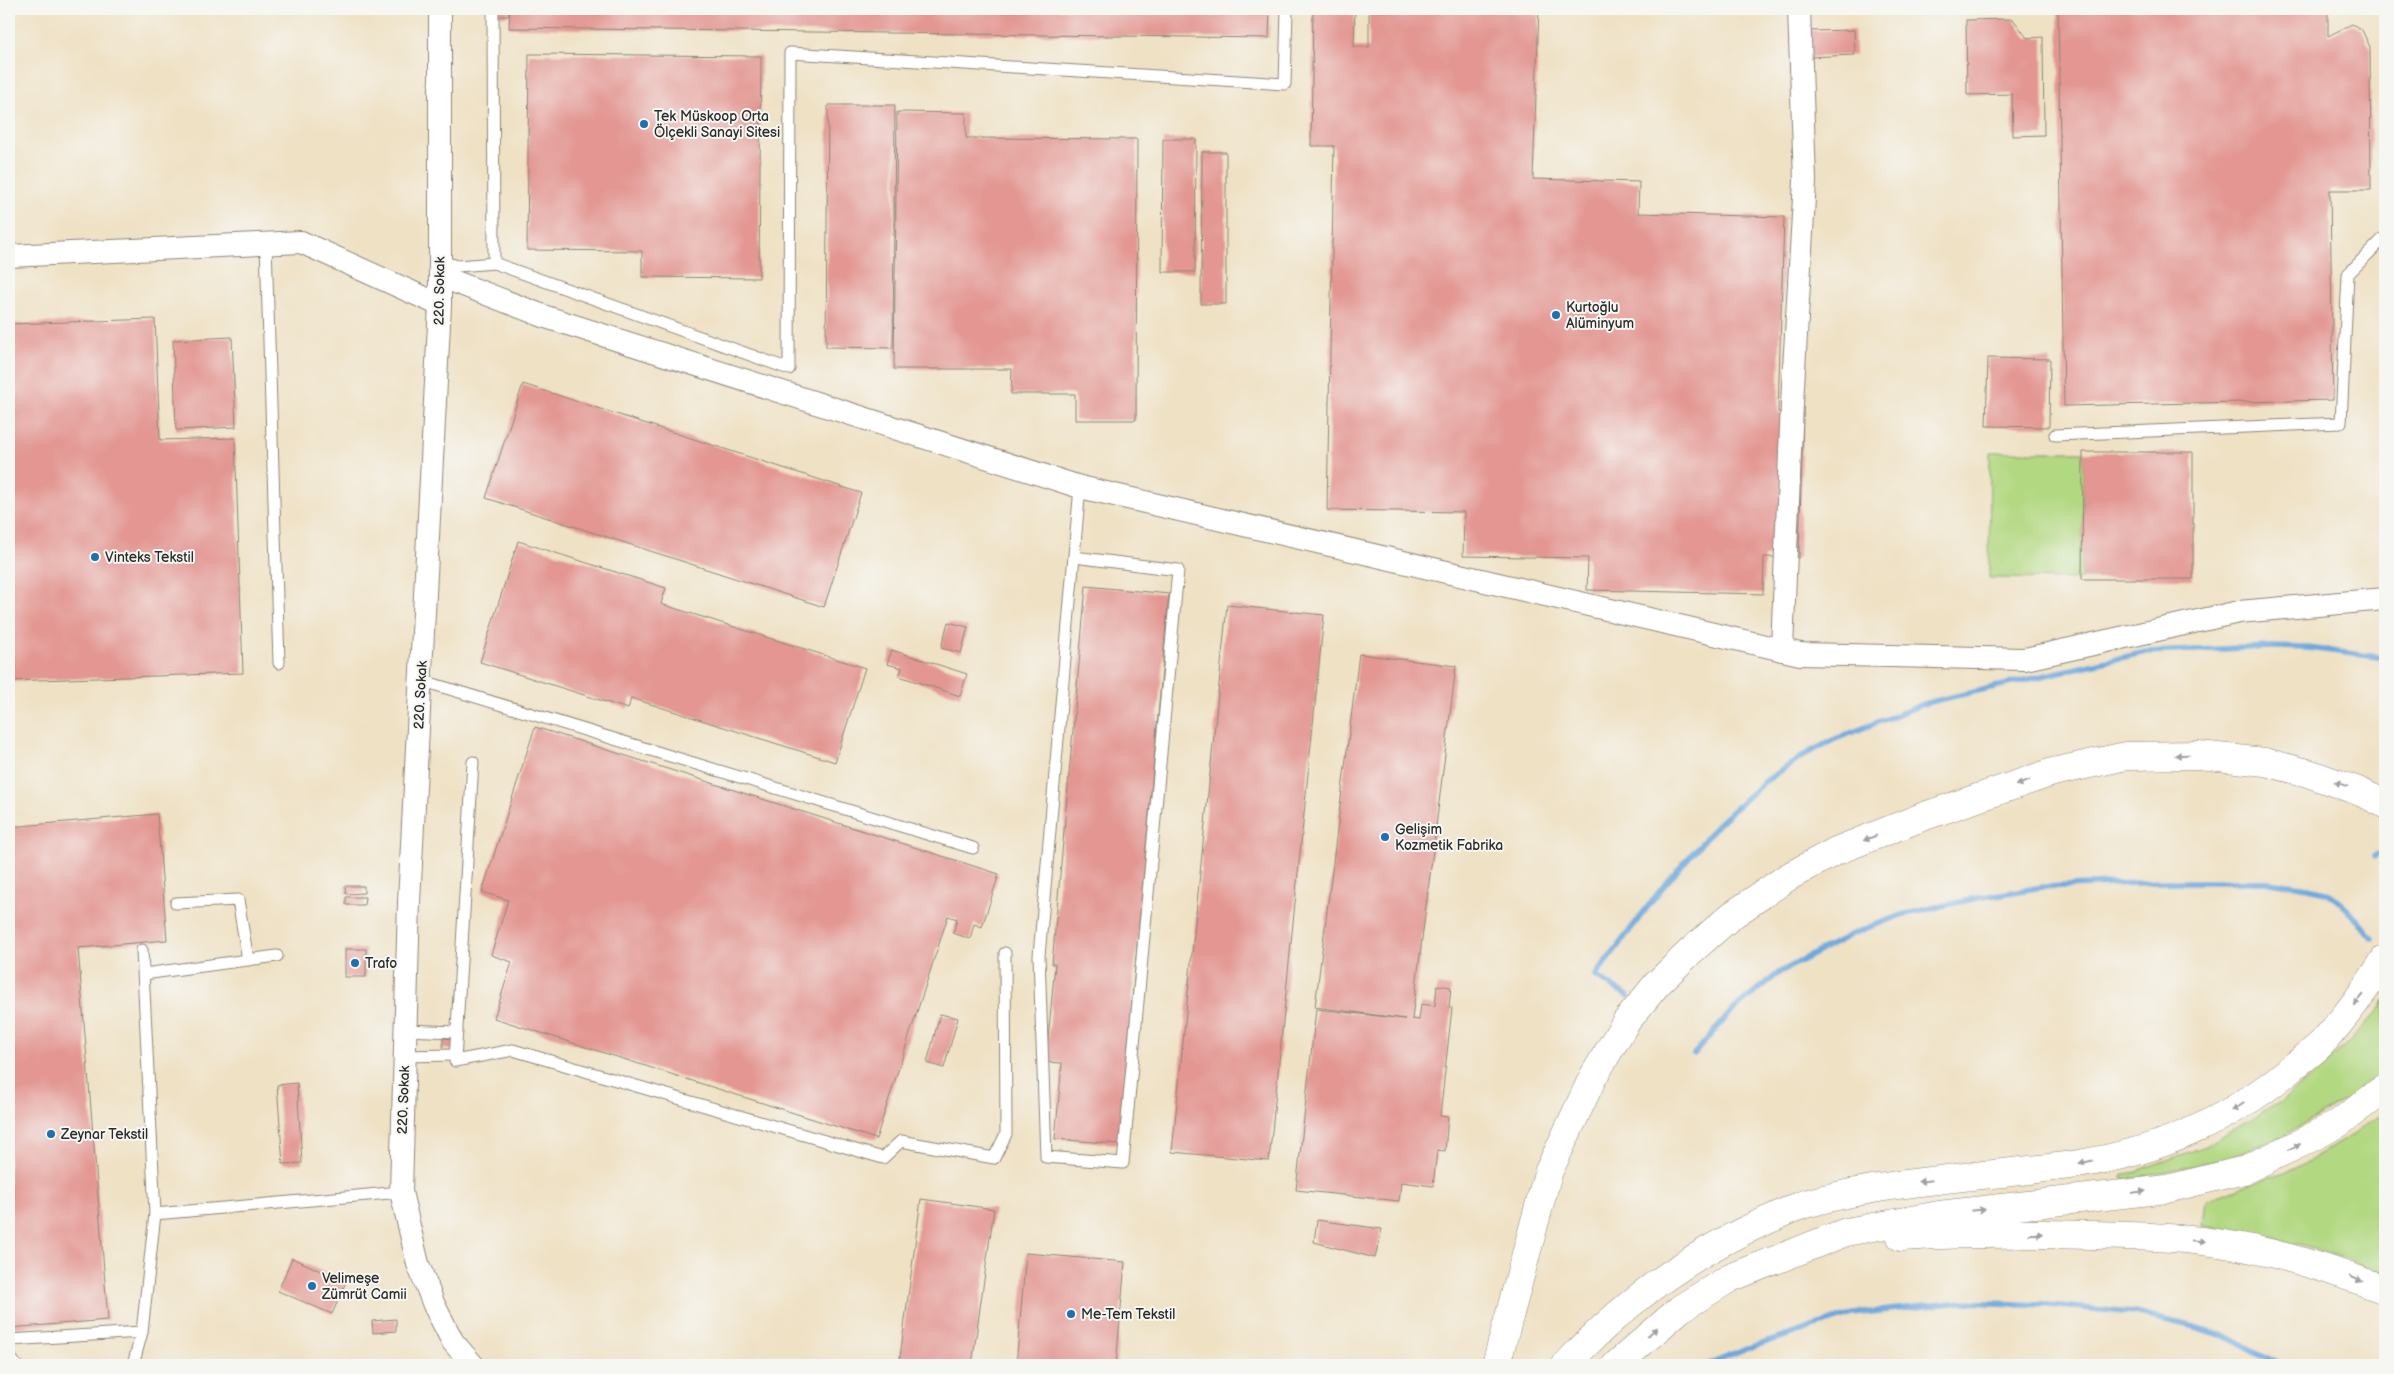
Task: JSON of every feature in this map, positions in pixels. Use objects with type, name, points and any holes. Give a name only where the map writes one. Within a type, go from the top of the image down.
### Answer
[{"type":"highway","points":[[1496,1365],[1548,1173],[1593,1077],[1626,1022],[1656,984],[1731,916],[1788,877],[1836,851],[1922,817],[2053,772],[2126,756],[2199,755],[2265,762],[2308,773],[2358,791],[2385,804]]},
{"type":"highway","points":[[1566,1365],[1604,1327],[1674,1272],[1712,1247],[1803,1205],[1857,1191],[1901,1184],[2080,1164],[2139,1151],[2212,1123],[2270,1087],[2321,1044],[2364,992],[2385,959]]},
{"type":"highway","points":[[1616,1365],[1680,1309],[1730,1278],[1846,1232],[1939,1215],[2167,1189],[2244,1170],[2301,1143],[2339,1122],[2385,1088]]},
{"type":"highway","points":[[1730,1278],[1826,1251],[1887,1238],[1938,1234],[2058,1234],[2154,1237],[2218,1243],[2277,1254],[2345,1274],[2385,1290]]},
{"type":"street","name":"220. Sokak","points":[[440,9],[440,305],[409,902],[401,1192],[418,1264],[434,1305],[453,1342],[473,1365]]},
{"type":"street","points":[[1782,650],[1792,413],[1805,180],[1799,9]]},
{"type":"street","points":[[9,256],[301,242],[440,305]]},
{"type":"street","points":[[440,268],[546,317],[1080,487],[1800,654],[2025,659],[2238,612],[2385,599]]},
{"type":"lane","points":[[493,9],[494,264]]},
{"type":"lane","points":[[440,268],[494,264],[789,369],[790,53],[1285,84],[1286,9]]},
{"type":"lane","points":[[2055,435],[2341,424],[2348,274],[2385,237]]},
{"type":"lane","points":[[266,244],[279,663]]},
{"type":"lane","points":[[1074,557],[1178,570],[1123,1163],[1046,1157],[1040,956],[1074,557],[1080,487]]},
{"type":"lane","points":[[420,680],[973,848]]},
{"type":"lane","points":[[473,762],[455,1061],[513,1050],[883,1158],[901,1141],[994,1158],[1006,1134],[1005,953]]},
{"type":"lane","points":[[176,903],[238,900],[248,960]]},
{"type":"lane","points":[[133,1365],[142,1332],[155,1214],[142,950]]},
{"type":"lane","points":[[144,974],[277,956]]},
{"type":"lane","points":[[405,1030],[457,1032]]},
{"type":"lane","points":[[404,1056],[455,1055]]},
{"type":"lane","points":[[155,1214],[401,1192]]},
{"type":"lane","points":[[9,1340],[142,1332]]},
{"type":"lane","points":[[9,1356],[16,1365]]},
{"type":"green space","points":[[1990,452],[2083,452],[2082,579],[1989,578]]},
{"type":"green space","points":[[2385,1000],[2385,1067],[2340,1104],[2285,1135],[2226,1159],[2123,1180],[2122,1176],[2206,1146],[2282,1101],[2330,1061],[2379,1010]]},
{"type":"green space","points":[[2385,1111],[2385,1273],[2338,1256],[2279,1239],[2203,1226],[2206,1200],[2297,1168],[2354,1134]]},
{"type":"building","points":[[495,9],[509,9],[508,16],[495,16]]},
{"type":"building","points":[[510,9],[1270,9],[1269,38],[509,28]]},
{"type":"building","name":"Kurtoğlu Alüminyum","points":[[1313,9],[1355,9],[1354,47],[1369,47],[1369,9],[1539,9],[1533,179],[1639,182],[1638,213],[1784,217],[1778,412],[1803,413],[1799,558],[1764,557],[1763,594],[1587,590],[1588,558],[1463,556],[1464,512],[1327,510],[1334,146],[1311,146]]},
{"type":"building","points":[[2058,9],[2328,9],[2328,36],[2352,24],[2362,30],[2370,47],[2371,190],[2330,190],[2333,400],[2064,406]]},
{"type":"building","points":[[2013,19],[2027,38],[2043,37],[2044,135],[2013,136],[2012,94],[1967,95],[1966,20]]},
{"type":"building","points":[[1854,30],[1855,55],[1810,57],[1809,31]]},
{"type":"building","name":"Tek Müskoop Orta Ölçekli Sanayi Sitesi","points":[[529,54],[761,56],[759,278],[642,277],[642,251],[527,250]]},
{"type":"building","points":[[828,105],[895,105],[893,348],[826,347]]},
{"type":"building","points":[[897,112],[966,113],[966,138],[1137,139],[1136,420],[1075,420],[1075,394],[1011,394],[1012,369],[894,369]]},
{"type":"building","points":[[1163,139],[1196,139],[1195,272],[1162,272]]},
{"type":"building","points":[[1202,152],[1226,152],[1226,304],[1201,304]]},
{"type":"building","name":"Vinteks Tekstil","points":[[155,319],[160,440],[235,438],[243,673],[9,681],[9,324]]},
{"type":"building","points":[[232,337],[236,427],[176,430],[173,340]]},
{"type":"building","points":[[1988,358],[2050,359],[2049,427],[1986,426]]},
{"type":"building","points":[[523,384],[861,493],[824,607],[486,498]]},
{"type":"building","points":[[2083,452],[2193,452],[2193,579],[2082,579]]},
{"type":"building","points":[[518,541],[666,588],[661,604],[865,668],[835,762],[631,698],[628,709],[480,662]]},
{"type":"building","points":[[1086,586],[1169,594],[1119,1144],[1055,1139],[1062,1063],[1046,1062],[1055,964],[1052,964]]},
{"type":"building","points":[[1227,605],[1324,615],[1269,1161],[1172,1152]]},
{"type":"building","points":[[948,622],[968,627],[961,653],[941,648]]},
{"type":"building","points":[[892,650],[967,674],[960,696],[899,676],[902,668],[887,664]]},
{"type":"building","points":[[1359,654],[1456,666],[1412,1019],[1419,1020],[1421,1004],[1435,1006],[1437,985],[1451,987],[1449,1007],[1452,1008],[1440,1116],[1448,1117],[1445,1151],[1437,1150],[1433,1186],[1401,1182],[1399,1201],[1296,1190],[1316,1009],[1405,1019],[1315,1007]]},
{"type":"building","points":[[535,727],[999,874],[982,927],[974,924],[970,939],[953,933],[957,919],[948,916],[876,1139],[494,1018],[512,962],[491,955],[508,900],[482,892]]},
{"type":"building","name":"Zeynar Tekstil","points":[[157,814],[167,940],[78,948],[108,1320],[9,1328],[9,827]]},
{"type":"building","points":[[345,886],[364,886],[364,893],[346,894]]},
{"type":"building","points":[[346,897],[365,897],[364,905],[346,905]]},
{"type":"building","name":"Trafo","points":[[345,949],[366,949],[366,977],[345,977]]},
{"type":"building","points":[[940,1014],[958,1018],[944,1068],[927,1063]]},
{"type":"building","points":[[443,1038],[454,1039],[454,1050],[443,1049]]},
{"type":"building","points":[[297,1083],[302,1163],[283,1164],[277,1085]]},
{"type":"building","points":[[921,1199],[994,1209],[972,1365],[899,1365]]},
{"type":"building","points":[[1317,1220],[1382,1229],[1375,1258],[1314,1242]]},
{"type":"building","name":"Me-Tem Tekstil","points":[[1026,1253],[1125,1262],[1116,1365],[1016,1365]]},
{"type":"building","name":"Velimeşe Zümrüt Camii","points":[[292,1258],[346,1282],[332,1314],[278,1291]]},
{"type":"building","points":[[396,1319],[396,1331],[373,1333],[372,1321]]},
{"type":"waterway","points":[[1628,996],[1595,976],[1662,888],[1720,822],[1764,782],[1808,753],[1833,740],[1926,703],[2146,652],[2270,647],[2308,648],[2385,658]]},
{"type":"waterway","points":[[2375,856],[2385,849]]},
{"type":"waterway","points":[[1694,1054],[1732,1011],[1780,972],[1852,934],[1901,915],[1978,898],[2042,887],[2161,882],[2270,882],[2327,892],[2352,913],[2372,938]]},
{"type":"waterway","points":[[1707,1365],[1752,1347],[1853,1314],[1962,1302],[2049,1305],[2134,1313],[2225,1336],[2279,1365]]},
{"type":"place","name":"Tek Müskoop Orta Ölçekli Sanayi Sitesi","points":[[644,124]]},
{"type":"place","name":"Kurtoğlu Alüminyum","points":[[1556,315]]},
{"type":"place","name":"Vinteks Tekstil","points":[[95,557]]},
{"type":"place","name":"Gelişim Kozmetik Fabrika","points":[[1385,837]]},
{"type":"place","name":"Trafo","points":[[355,963]]},
{"type":"place","name":"Zeynar Tekstil","points":[[51,1134]]},
{"type":"place","name":"Velimeşe Zümrüt Camii","points":[[312,1286]]},
{"type":"place","name":"Me-Tem Tekstil","points":[[1071,1314]]}]
